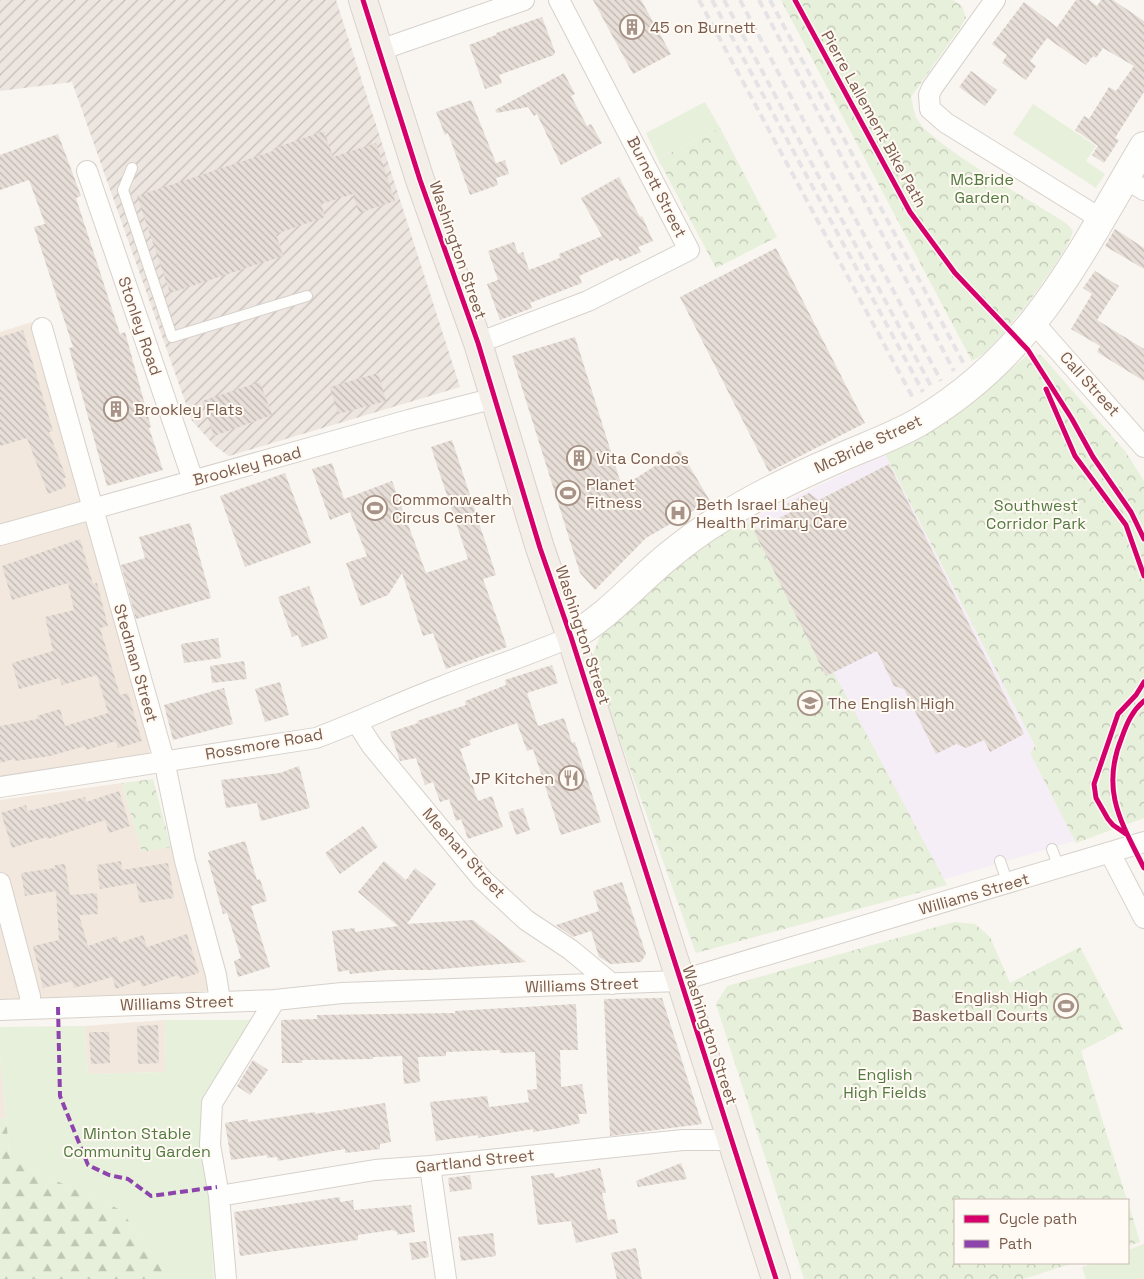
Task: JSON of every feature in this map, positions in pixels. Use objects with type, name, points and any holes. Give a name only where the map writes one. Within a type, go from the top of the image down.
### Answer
[{"type":"main road","name":"Washington Street","points":[[364,0],[420,180],[478,343],[540,548],[571,637],[679,981],[719,1105],[733,1140],[776,1279]]},
{"type":"street","points":[[380,50],[524,0]]},
{"type":"street","name":"Burnett Street","points":[[478,343],[588,301],[689,250],[559,0]]},
{"type":"street","points":[[988,2],[932,88],[929,95],[932,112],[1101,219]]},
{"type":"street","name":"McBride Street","points":[[571,637],[592,625],[666,558],[700,531],[738,508],[822,466],[897,433],[946,405],[992,368],[1034,323],[1101,219],[1134,184],[1144,146]]},
{"type":"street","name":"Stonley Road","points":[[88,171],[193,480]]},
{"type":"street","name":"Call Street","points":[[1034,323],[1144,446]]},
{"type":"street","name":"Stedman Street","points":[[42,328],[94,510],[128,640],[164,760],[185,861],[216,975],[220,1001]]},
{"type":"street","name":"Brookley Road","points":[[0,535],[409,420],[495,398]]},
{"type":"street","name":"Rossmore Road","points":[[0,787],[164,760],[234,752],[316,738],[357,723],[442,686],[510,663],[571,637]]},
{"type":"street","name":"Meehan Street","points":[[357,723],[372,746],[482,879],[526,920],[572,950],[612,984]]},
{"type":"street","name":"Williams Street","points":[[0,1010],[275,1000],[342,993],[679,981],[1144,842]]},
{"type":"street","points":[[1110,853],[1144,918]]},
{"type":"street","points":[[0,883],[28,988],[30,1008]]},
{"type":"street","points":[[226,1279],[218,1196],[210,1145],[212,1103],[275,1000]]},
{"type":"street","name":"Gartland Street","points":[[218,1196],[375,1170],[683,1140],[733,1140]]},
{"type":"street","points":[[430,1166],[446,1279]]},
{"type":"lane","points":[[132,168],[123,190],[172,337],[307,296]]},
{"type":"lane","points":[[1052,849],[1059,868]]},
{"type":"lane","points":[[1000,861],[1008,884]]},
{"type":"shaded area","points":[[0,0],[336,0],[460,387],[229,456],[215,446],[192,421],[72,82],[0,91]]},
{"type":"shaded area","points":[[32,322],[150,747],[149,753],[139,756],[0,778],[0,332]]},
{"type":"shaded area","name":"The English High","points":[[885,454],[1035,746],[1030,753],[1075,841],[695,952],[591,659],[697,544]]},
{"type":"shaded area","points":[[122,783],[142,851],[171,847],[213,981],[207,991],[0,1002],[0,800]]},
{"type":"shaded area","points":[[165,1020],[166,1072],[88,1074],[84,1026]]},
{"type":"shaded area","points":[[0,1054],[6,1118],[0,1119]]},
{"type":"green space","name":"McBride Garden","points":[[781,0],[953,0],[962,6],[966,18],[911,97],[917,119],[926,130],[942,143],[1010,189],[1067,224],[1073,231],[1060,257],[1020,313],[994,343],[972,361]]},
{"type":"green space","points":[[705,102],[720,128],[658,159],[646,133]]},
{"type":"green space","points":[[1033,104],[1096,146],[1086,161],[1105,174],[1096,188],[1013,134]]},
{"type":"green space","points":[[720,128],[777,237],[716,268],[658,159]]},
{"type":"green space","name":"Southwest Corridor Park","points":[[1031,352],[1042,356],[1125,451],[1144,481],[1144,818],[1076,843],[1030,753],[1035,746],[885,454],[947,420],[979,397]]},
{"type":"green space","points":[[753,521],[947,885],[696,953],[591,659],[602,632],[697,544]]},
{"type":"green space","points":[[153,779],[171,847],[142,852],[122,783]]},
{"type":"green space","name":"English High Fields","points":[[954,922],[975,924],[990,937],[1010,983],[1080,947],[1123,1029],[1081,1051],[1127,1199],[954,1199],[954,1264],[1071,1264],[1023,1279],[804,1279],[716,1004],[727,986]]},
{"type":"green space","name":"Minton Stable Community Garden","points":[[165,1020],[252,1020],[206,1146],[214,1279],[170,1279],[121,1210],[10,1160],[0,1054],[0,1027],[84,1026],[88,1074],[166,1072]]},
{"type":"green space","points":[[6,1118],[10,1160],[121,1210],[170,1279],[0,1279],[0,1119]]},
{"type":"green space","points":[[1129,1205],[1140,1242],[1129,1246]]},
{"type":"green space","points":[[1144,1244],[1144,1279],[1086,1279],[1082,1267],[1091,1264],[1129,1264],[1129,1250]]},
{"type":"building","name":"45 on Burnett","points":[[593,0],[641,0],[671,54],[633,74]]},
{"type":"building","points":[[1076,0],[1089,0],[1097,6],[1101,0],[1113,0],[1144,21],[1144,92],[1115,138],[1119,140],[1104,163],[1092,155],[1098,146],[1075,130],[1084,116],[1089,119],[1109,87],[1116,91],[1134,66],[1103,48],[1096,58],[1093,56],[1086,65],[1047,38],[1030,61],[1036,66],[1026,80],[1002,63],[1007,55],[992,44],[1024,2],[1057,27]]},
{"type":"building","points":[[542,17],[555,52],[554,55],[499,75],[502,83],[485,89],[469,45],[496,35],[496,33]]},
{"type":"building","points":[[971,71],[997,90],[985,106],[959,87]]},
{"type":"building","points":[[564,73],[575,94],[571,96],[587,126],[591,124],[602,143],[561,165],[537,114],[534,116],[528,107],[497,113],[495,110]]},
{"type":"building","points":[[471,100],[496,163],[505,160],[509,174],[496,178],[498,185],[470,195],[448,133],[445,135],[436,112]]},
{"type":"building","points":[[324,131],[333,157],[376,143],[395,201],[359,213],[353,194],[321,204],[325,217],[276,234],[283,256],[170,293],[137,196],[273,151],[272,149]]},
{"type":"building","points":[[58,134],[81,196],[76,198],[120,334],[125,332],[151,427],[149,428],[163,470],[107,486],[69,348],[73,347],[34,227],[45,224],[29,180],[0,190],[0,155]]},
{"type":"building","points":[[619,177],[640,217],[642,216],[653,241],[638,247],[641,252],[620,261],[618,258],[579,276],[582,283],[530,303],[532,308],[500,320],[487,284],[498,280],[488,251],[514,242],[518,254],[523,252],[529,270],[560,258],[559,254],[602,236],[581,198]]},
{"type":"building","points":[[1115,229],[1144,248],[1144,269],[1105,246]]},
{"type":"building","points":[[776,248],[865,423],[769,472],[680,297]]},
{"type":"building","points":[[1095,271],[1119,286],[1097,320],[1144,349],[1144,381],[1097,352],[1100,346],[1071,329],[1092,294],[1083,288]]},
{"type":"building","points":[[23,330],[53,431],[49,432],[66,477],[63,479],[66,487],[48,494],[27,438],[0,446],[0,337]]},
{"type":"building","name":"Vita Condos","points":[[575,337],[622,487],[680,450],[710,501],[646,538],[595,590],[580,573],[512,356]]},
{"type":"building","points":[[378,373],[386,401],[338,414],[330,387]]},
{"type":"building","points":[[260,382],[272,415],[214,436],[202,401]]},
{"type":"building","points":[[452,440],[496,575],[483,579],[507,647],[446,669],[433,633],[423,636],[402,573],[388,595],[361,606],[346,563],[367,556],[350,512],[330,520],[312,469],[332,463],[344,499],[392,481],[426,573],[468,559],[431,447]]},
{"type":"building","points":[[889,464],[1024,734],[990,752],[984,740],[966,748],[956,744],[936,754],[904,689],[894,686],[877,651],[826,676],[754,531],[791,512],[787,504],[809,493],[819,500]]},
{"type":"building","points":[[285,473],[311,543],[245,567],[220,496]]},
{"type":"building","points":[[190,523],[211,598],[136,619],[121,565],[145,558],[139,537]]},
{"type":"building","points":[[80,539],[93,584],[97,583],[108,626],[100,628],[120,695],[128,693],[142,741],[118,748],[116,741],[86,750],[85,746],[50,756],[15,761],[14,759],[0,763],[0,726],[38,719],[37,716],[60,709],[65,726],[108,713],[97,675],[62,685],[59,678],[19,689],[12,663],[53,651],[45,617],[74,610],[68,583],[12,600],[2,566]]},
{"type":"building","points":[[309,586],[328,638],[302,647],[298,635],[292,637],[278,597]]},
{"type":"building","points":[[218,638],[221,658],[184,663],[181,644]]},
{"type":"building","points":[[244,661],[247,679],[212,683],[210,666]]},
{"type":"building","points":[[552,665],[558,683],[527,693],[538,726],[564,718],[572,743],[575,742],[601,822],[561,835],[533,749],[527,751],[517,723],[469,740],[471,745],[460,749],[478,801],[492,796],[503,827],[468,839],[461,819],[456,821],[449,799],[440,802],[433,782],[425,785],[416,758],[400,761],[390,732],[466,705],[465,701],[506,685],[505,680]]},
{"type":"building","points":[[280,682],[289,715],[265,722],[255,689]]},
{"type":"building","points":[[224,688],[233,724],[173,740],[164,705]]},
{"type":"building","points":[[299,766],[310,808],[261,821],[257,803],[226,808],[221,780],[280,773]]},
{"type":"building","points":[[119,791],[130,826],[109,833],[105,820],[48,839],[47,837],[12,848],[1,813],[26,805],[28,811],[85,797],[86,802]]},
{"type":"building","points":[[523,808],[530,830],[516,835],[508,812]]},
{"type":"building","points":[[363,826],[378,847],[340,874],[325,853]]},
{"type":"building","points":[[245,841],[257,880],[260,879],[267,901],[251,906],[270,967],[238,977],[234,961],[241,958],[227,913],[223,914],[208,860],[211,860],[208,852]]},
{"type":"building","points":[[121,861],[122,870],[168,863],[174,898],[140,903],[136,883],[100,889],[97,865]]},
{"type":"building","points":[[384,861],[406,880],[415,868],[436,884],[407,924],[473,920],[526,962],[430,970],[388,970],[350,974],[349,970],[338,972],[332,931],[355,928],[355,932],[398,926],[358,892]]},
{"type":"building","points":[[65,864],[70,895],[97,893],[98,914],[79,915],[88,946],[117,936],[119,943],[143,935],[147,947],[187,934],[199,973],[180,979],[178,975],[142,987],[140,980],[116,989],[112,977],[74,988],[72,981],[43,988],[33,946],[59,940],[56,891],[25,896],[21,873],[55,868],[55,865]]},
{"type":"building","points":[[622,882],[646,954],[641,962],[611,964],[599,957],[591,931],[573,937],[556,925],[599,911],[593,891]]},
{"type":"building","points":[[662,998],[702,1124],[610,1136],[604,999]]},
{"type":"building","points":[[576,1004],[578,1050],[560,1050],[561,1087],[582,1084],[587,1114],[578,1114],[580,1123],[559,1128],[533,1132],[533,1129],[478,1138],[478,1135],[436,1141],[430,1102],[487,1096],[489,1107],[529,1102],[527,1090],[537,1089],[535,1052],[500,1053],[500,1050],[446,1052],[446,1056],[418,1057],[420,1082],[404,1084],[402,1056],[373,1057],[373,1059],[302,1060],[302,1063],[282,1063],[281,1020],[317,1019],[317,1015],[455,1013],[455,1011]]},
{"type":"building","points":[[158,1025],[159,1063],[138,1064],[137,1026]]},
{"type":"building","points":[[89,1032],[109,1032],[110,1063],[91,1064]]},
{"type":"building","points":[[253,1060],[268,1070],[250,1095],[237,1086]]},
{"type":"building","points":[[385,1103],[391,1142],[380,1144],[380,1149],[345,1153],[345,1149],[278,1161],[277,1157],[267,1158],[267,1155],[231,1160],[225,1123],[248,1119],[248,1122],[315,1112],[315,1114]]},
{"type":"building","points":[[681,1163],[687,1179],[638,1187],[636,1181]]},
{"type":"building","points":[[600,1168],[606,1193],[602,1193],[608,1220],[615,1219],[618,1233],[576,1243],[571,1221],[538,1225],[531,1176],[554,1173],[555,1178]]},
{"type":"building","points":[[470,1175],[472,1189],[450,1192],[448,1178]]},
{"type":"building","points":[[340,1197],[340,1202],[353,1200],[354,1210],[411,1205],[415,1232],[397,1235],[397,1232],[392,1230],[358,1235],[358,1240],[240,1256],[234,1212]]},
{"type":"building","points":[[493,1233],[496,1256],[461,1261],[458,1237]]},
{"type":"building","points":[[426,1241],[429,1257],[412,1260],[409,1243]]},
{"type":"building","points":[[636,1248],[642,1279],[617,1279],[611,1253]]},
{"type":"railway","points":[[699,0],[913,398]]},
{"type":"railway","points":[[712,0],[923,392]]},
{"type":"railway","points":[[724,0],[931,386]]},
{"type":"railway","points":[[740,0],[941,381]]},
{"type":"railway","points":[[759,0],[954,371]]},
{"type":"railway","points":[[770,0],[964,364]]},
{"type":"marked path","points":[[58,1007],[60,1096],[88,1165],[109,1175],[128,1179],[151,1196],[217,1187]]},
{"type":"cycle path","points":[[363,0],[420,180],[478,343],[540,548],[571,637],[776,1279]]},
{"type":"cycle path","name":"Pierre Lallement Bike Path","points":[[795,0],[910,212],[955,273],[1028,350],[1072,419],[1093,457],[1131,512],[1144,539]]},
{"type":"cycle path","points":[[1046,389],[1075,456],[1126,525],[1144,576]]},
{"type":"cycle path","points":[[1126,834],[1108,819],[1096,798],[1094,784],[1118,714],[1136,695],[1144,682]]},
{"type":"cycle path","points":[[1144,701],[1133,713],[1126,727],[1116,756],[1113,773],[1113,790],[1116,805],[1128,836],[1144,868]]},
{"type":"place","name":"45 on Burnett","points":[[632,27]]},
{"type":"place","name":"Brookley Flats","points":[[116,409]]},
{"type":"place","name":"Vita Condos","points":[[579,458]]},
{"type":"place","name":"Planet Fitness","points":[[568,493]]},
{"type":"place","name":"Commonwealth Circus Center","points":[[375,508]]},
{"type":"place","name":"Beth Israel Lahey Health Primary Care","points":[[678,513]]},
{"type":"place","name":"The English High","points":[[810,703]]},
{"type":"place","name":"JP Kitchen","points":[[571,778]]},
{"type":"place","name":"English High Basketball Courts","points":[[1066,1006]]}]
